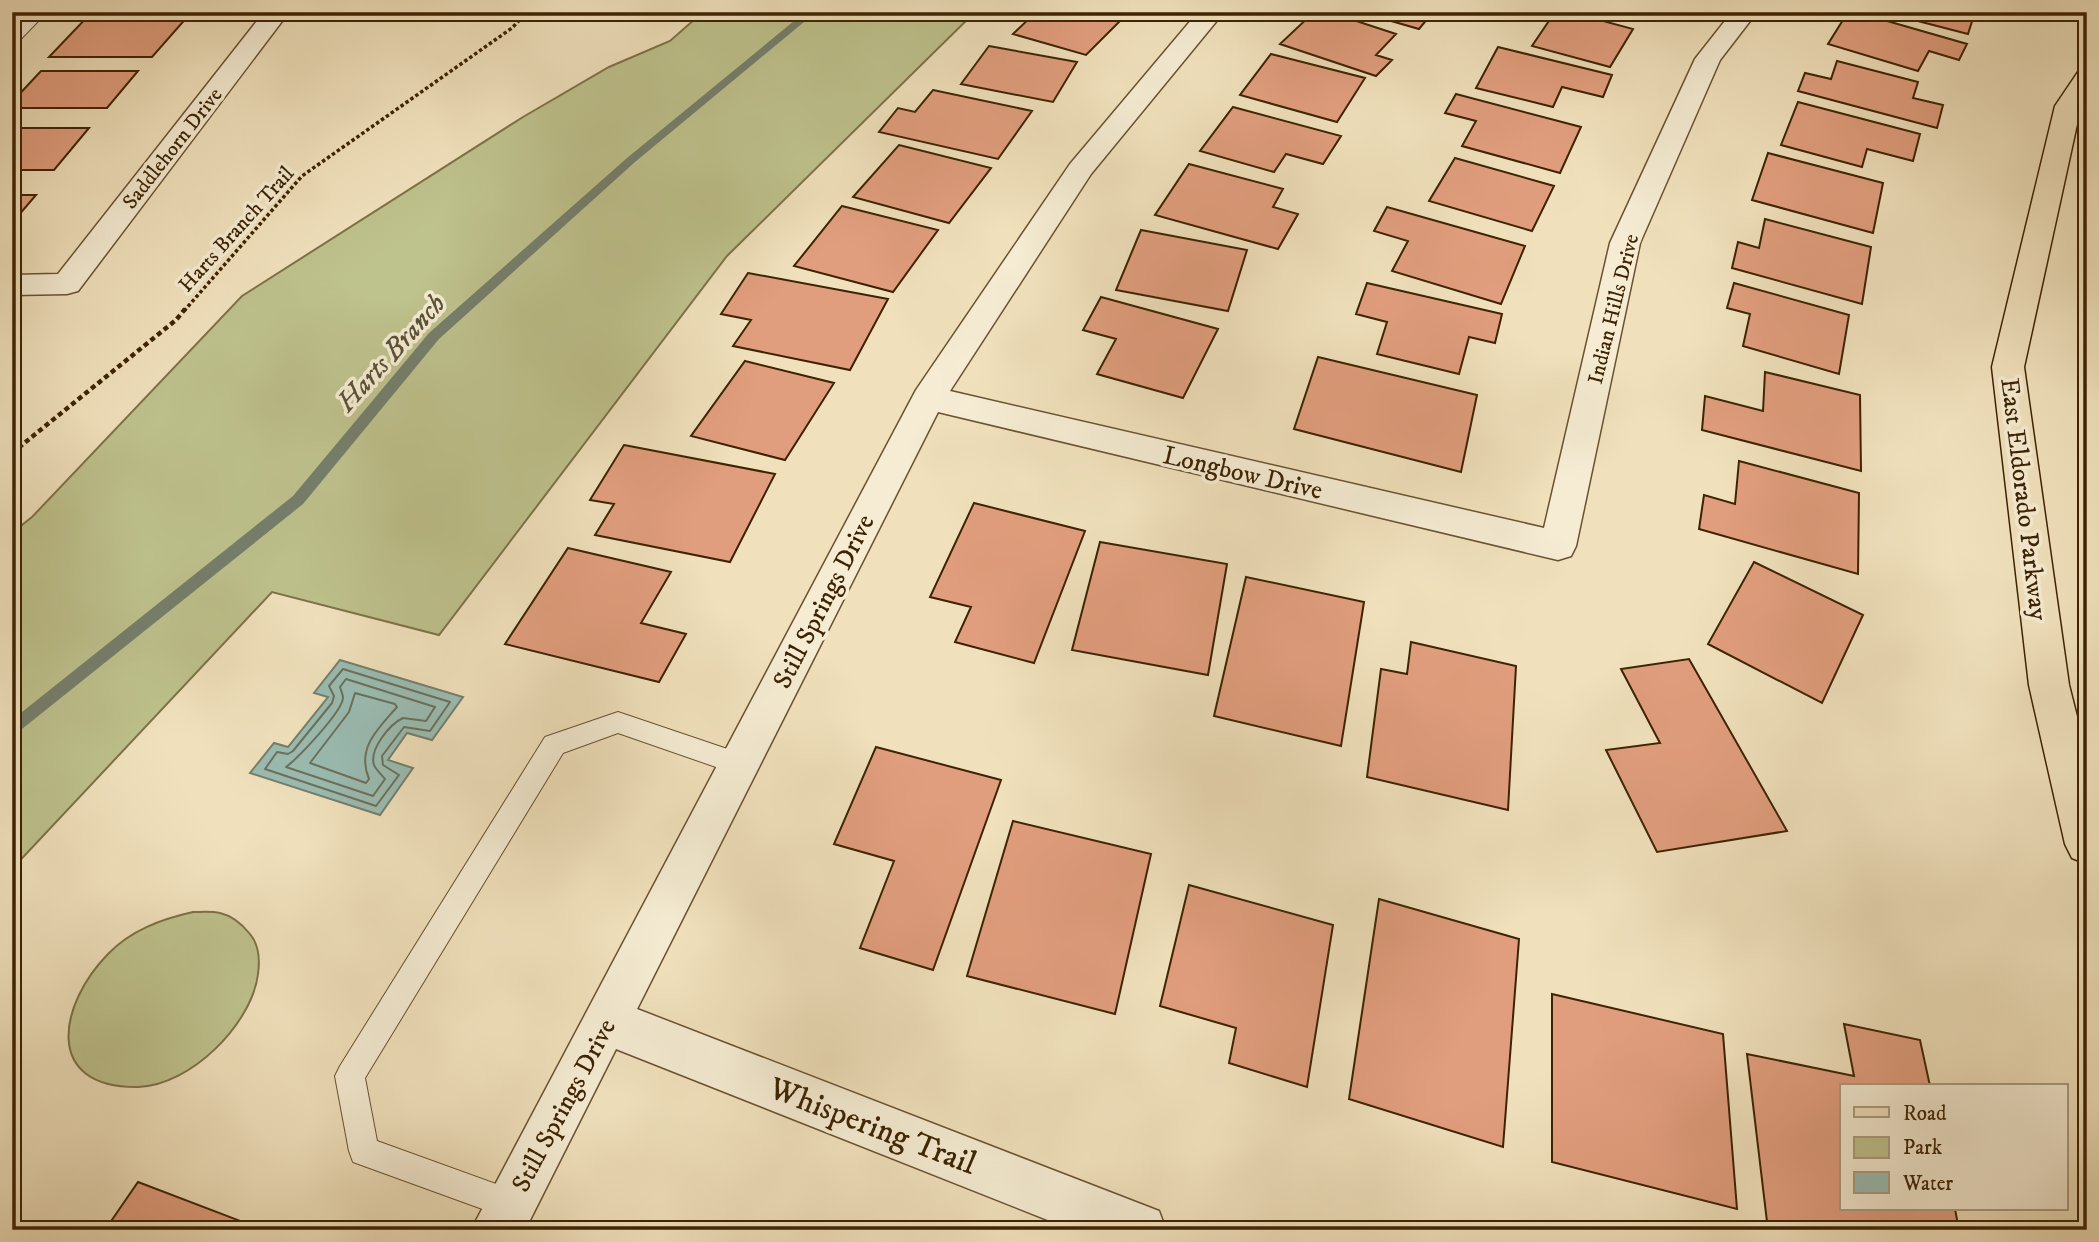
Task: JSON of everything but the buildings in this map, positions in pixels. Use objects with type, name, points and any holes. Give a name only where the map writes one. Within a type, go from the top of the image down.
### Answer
[{"type":"main road","name":"East Eldorado Parkway","points":[[2087,77],[2068,106],[2008,367],[2049,685],[2087,844]]},
{"type":"street","name":"Saddlehorn Drive","points":[[12,285],[67,284],[276,12]]},
{"type":"street","name":"Still Springs Drive","points":[[504,1217],[928,398],[1080,170],[1193,31],[1212,12]]},
{"type":"street","name":"Indian Hills Drive","points":[[1558,546],[1625,243],[1708,59],[1745,12]]},
{"type":"street","name":"Longbow Drive","points":[[928,398],[1558,546]]},
{"type":"street","name":"Whispering Trail","points":[[606,1021],[1140,1230]]},
{"type":"lane","points":[[12,40],[40,12]]},
{"type":"lane","points":[[504,1217],[364,1151],[350,1076],[554,746],[618,722],[739,764]]},
{"type":"path","name":"Harts Branch Trail","points":[[12,453],[176,320],[302,176],[512,28],[527,12]]},
{"type":"green space","points":[[703,12],[975,12],[727,256],[439,635],[272,592],[12,869],[12,533],[32,517],[242,296],[523,117],[609,67],[670,41]]},
{"type":"green space","points":[[193,912],[217,912],[229,916],[253,938],[258,953],[258,974],[244,1013],[215,1049],[197,1064],[158,1084],[138,1087],[107,1084],[86,1074],[73,1059],[69,1040],[71,1018],[91,974],[108,954],[127,938],[159,922]]},
{"type":"water","points":[[340,660],[463,697],[432,740],[407,733],[388,760],[413,768],[380,815],[250,773],[274,743],[288,747],[328,697],[314,693]]},
{"type":"waterway","name":"Harts Branch","points":[[12,730],[298,500],[434,336],[631,160],[811,12]]}]
